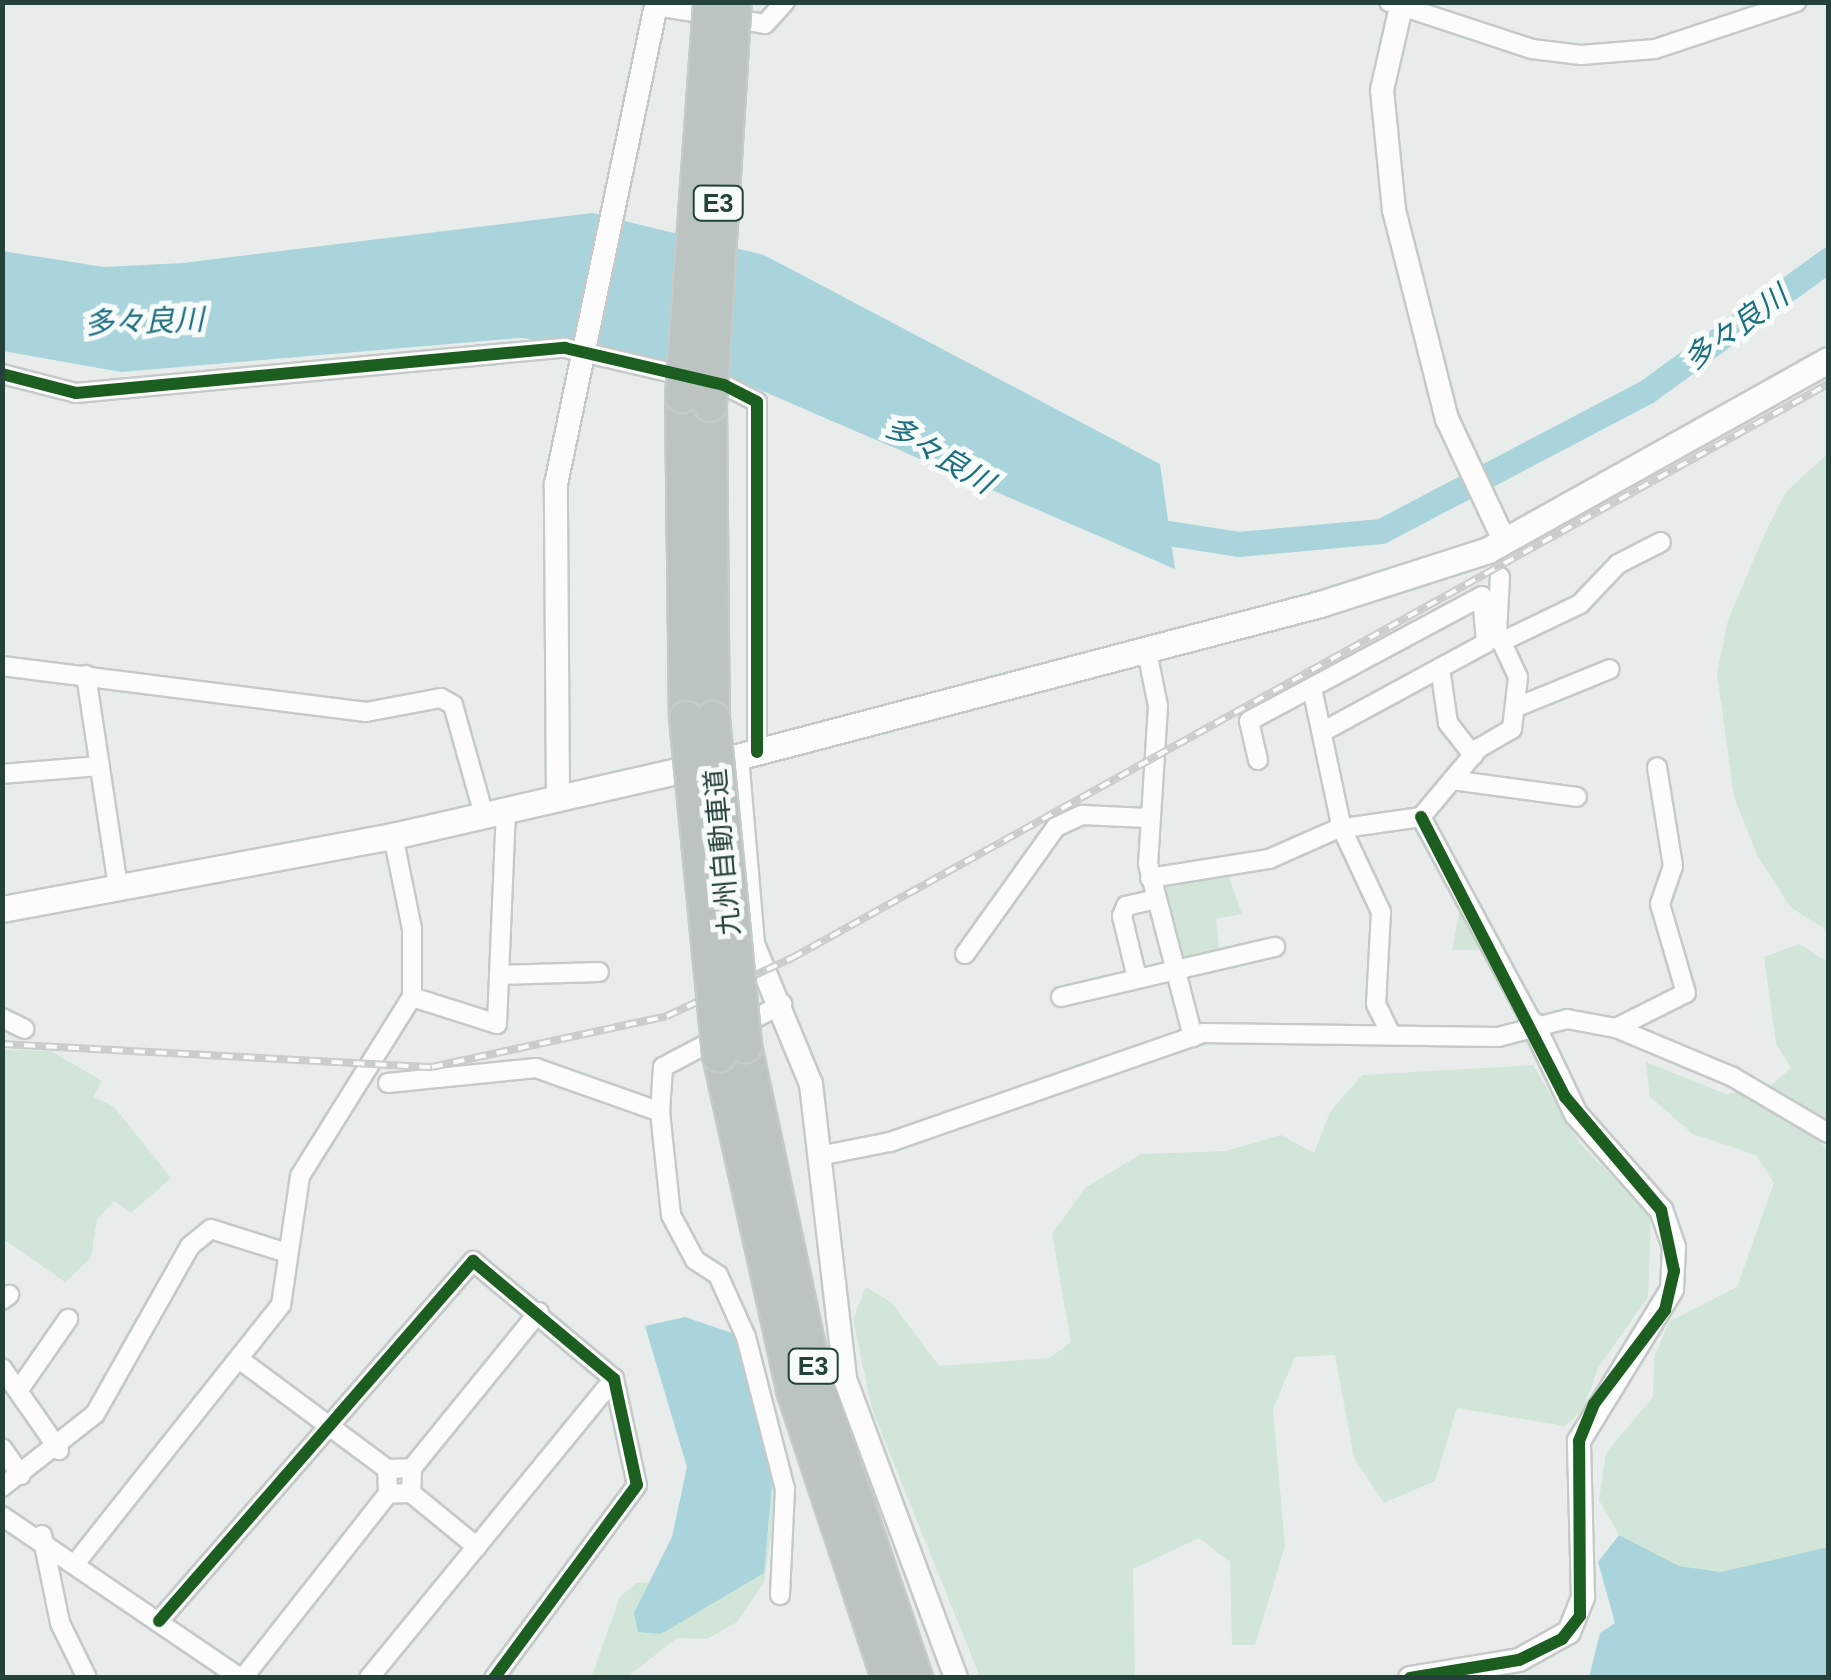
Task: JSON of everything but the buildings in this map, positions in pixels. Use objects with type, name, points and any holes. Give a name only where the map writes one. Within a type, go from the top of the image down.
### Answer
[{"type":"highway","name":"九州自動車道","points":[[710,2],[696,400],[699,718],[732,1051],[792,1390],[888,1678]]},
{"type":"highway","name":"九州自動車道","points":[[696,400],[735,2]]},
{"type":"highway","name":"九州自動車道","points":[[732,1051],[817,1384],[916,1678]]},
{"type":"main road","points":[[2,910],[393,836],[747,754],[1320,604],[1501,536],[1828,360]]},
{"type":"street","points":[[558,797],[551,556],[581,346],[657,4],[764,24],[784,2]]},
{"type":"street","points":[[1501,536],[1454,433],[1381,138],[1397,4],[1532,49],[1582,55],[1654,49],[1796,2]]},
{"type":"street","points":[[2,374],[76,393],[581,346],[668,367],[757,402],[755,666],[747,754],[754,944],[806,1060],[845,1379],[956,1678]]},
{"type":"street","points":[[1501,642],[1580,604],[1618,564],[1661,542]]},
{"type":"street","points":[[1150,878],[1269,859],[1342,829],[1421,817],[1473,754],[1512,729],[1518,678],[1501,642],[1500,576]]},
{"type":"street","points":[[1258,760],[1249,721],[1482,596],[1486,642],[1322,732]]},
{"type":"street","points":[[1146,647],[1158,706],[1147,818],[1150,878],[1193,1037]]},
{"type":"street","points":[[2,666],[366,712],[441,698],[453,705],[495,812],[497,1024],[412,997]]},
{"type":"street","points":[[1440,668],[1448,723],[1473,754]]},
{"type":"street","points":[[1517,706],[1610,669]]},
{"type":"street","points":[[86,675],[118,887]]},
{"type":"street","points":[[1312,688],[1342,829],[1381,912],[1376,1004],[1388,1029]]},
{"type":"street","points":[[2,774],[100,766]]},
{"type":"street","points":[[1616,1028],[1686,993],[1660,904],[1674,866],[1656,768]]},
{"type":"street","points":[[1452,780],[1577,797]]},
{"type":"street","points":[[965,954],[1056,827],[1082,815],[1147,818]]},
{"type":"street","points":[[1410,1678],[1519,1660],[1575,1624],[1582,1597],[1579,1441],[1672,1289],[1674,1247],[1661,1210],[1576,1114],[1533,1024],[1421,817]]},
{"type":"street","points":[[78,1560],[243,1362],[281,1306],[308,1160],[360,1092],[412,997],[412,929],[393,836]]},
{"type":"street","points":[[1137,978],[1122,916],[1126,906],[1156,899]]},
{"type":"street","points":[[1061,998],[1275,947]]},
{"type":"street","points":[[499,975],[598,972]]},
{"type":"street","points":[[780,1595],[785,1489],[746,1337],[718,1275],[695,1260],[671,1215],[660,1112],[663,1067],[782,1004]]},
{"type":"street","points":[[2,1018],[25,1029]]},
{"type":"street","points":[[819,1156],[890,1142],[1193,1037],[1388,1029],[1498,1037],[1533,1024],[1616,1028],[1733,1077],[1828,1133]]},
{"type":"street","points":[[388,1083],[536,1068],[660,1112]]},
{"type":"street","points":[[2,1487],[59,1450],[95,1414],[190,1246],[211,1229],[288,1253]]},
{"type":"street","points":[[159,1620],[324,1421],[473,1261],[539,1312],[614,1380],[633,1496],[494,1678]]},
{"type":"street","points":[[412,1492],[412,1468],[539,1312]]},
{"type":"street","points":[[18,1391],[68,1319]]},
{"type":"street","points":[[243,1362],[387,1470],[412,1468]]},
{"type":"street","points":[[2,1368],[59,1450]]},
{"type":"street","points":[[368,1678],[614,1380]]},
{"type":"street","points":[[2,1448],[22,1475]]},
{"type":"street","points":[[2,1516],[42,1535],[241,1678],[388,1494],[387,1470]]},
{"type":"street","points":[[388,1494],[412,1492],[477,1547]]},
{"type":"street","points":[[42,1535],[60,1622],[88,1678]]},
{"type":"green space","points":[[1828,453],[1828,931],[1790,907],[1757,855],[1734,797],[1717,673],[1728,620],[1766,531],[1786,492]]},
{"type":"green space","points":[[1227,871],[1242,914],[1216,919],[1220,954],[1179,961],[1161,882]]},
{"type":"green space","points":[[1460,909],[1482,950],[1452,950]]},
{"type":"green space","points":[[1799,944],[1828,962],[1828,1133],[1817,1138],[1828,1151],[1828,1547],[1722,1572],[1679,1566],[1619,1535],[1599,1500],[1606,1453],[1653,1397],[1654,1357],[1670,1321],[1737,1287],[1774,1183],[1756,1155],[1693,1134],[1650,1097],[1646,1062],[1726,1094],[1768,1088],[1791,1068],[1776,1044],[1764,957]]},
{"type":"green space","points":[[3,1050],[51,1051],[102,1081],[93,1097],[114,1107],[171,1178],[131,1213],[114,1201],[97,1219],[91,1258],[65,1282],[3,1239]]},
{"type":"green space","points":[[1533,1065],[1581,1145],[1651,1215],[1648,1297],[1598,1368],[1583,1410],[1565,1426],[1457,1408],[1435,1481],[1384,1503],[1354,1458],[1335,1355],[1295,1357],[1273,1409],[1285,1546],[1255,1645],[1232,1645],[1230,1562],[1199,1538],[1133,1569],[1135,1677],[980,1677],[872,1409],[853,1319],[866,1287],[891,1302],[939,1366],[1050,1358],[1071,1342],[1052,1234],[1085,1188],[1141,1154],[1226,1151],[1281,1135],[1314,1153],[1330,1112],[1362,1075]]},
{"type":"green space","points":[[771,1466],[778,1489],[764,1583],[737,1622],[707,1639],[677,1638],[627,1677],[591,1678],[620,1597],[636,1583],[692,1580]]},
{"type":"water","points":[[592,213],[764,255],[1160,464],[1175,569],[737,380],[603,346],[520,338],[121,372],[3,351],[2,251],[104,267],[183,263]]},
{"type":"water","points":[[685,1317],[735,1334],[773,1472],[764,1573],[661,1634],[638,1632],[634,1613],[672,1537],[687,1467],[645,1326]]},
{"type":"water","points":[[1619,1535],[1679,1566],[1721,1572],[1828,1547],[1828,1677],[1589,1677],[1600,1633],[1615,1623],[1598,1562]]},
{"type":"waterway","name":"多々良川","points":[[1137,528],[1238,544],[1381,531],[1646,392],[1828,260]]},
{"type":"railway","points":[[2,1044],[432,1067],[667,1016],[792,958],[1828,384]]},
{"type":"cycle path","points":[[2,374],[76,393],[565,348],[724,385],[757,402],[757,752]]},
{"type":"cycle path","points":[[1410,1678],[1519,1660],[1562,1639],[1580,1616],[1579,1441],[1594,1404],[1665,1310],[1674,1271],[1661,1210],[1565,1097],[1421,817]]},
{"type":"cycle path","points":[[159,1621],[473,1261],[614,1379],[637,1485],[494,1678]]}]
